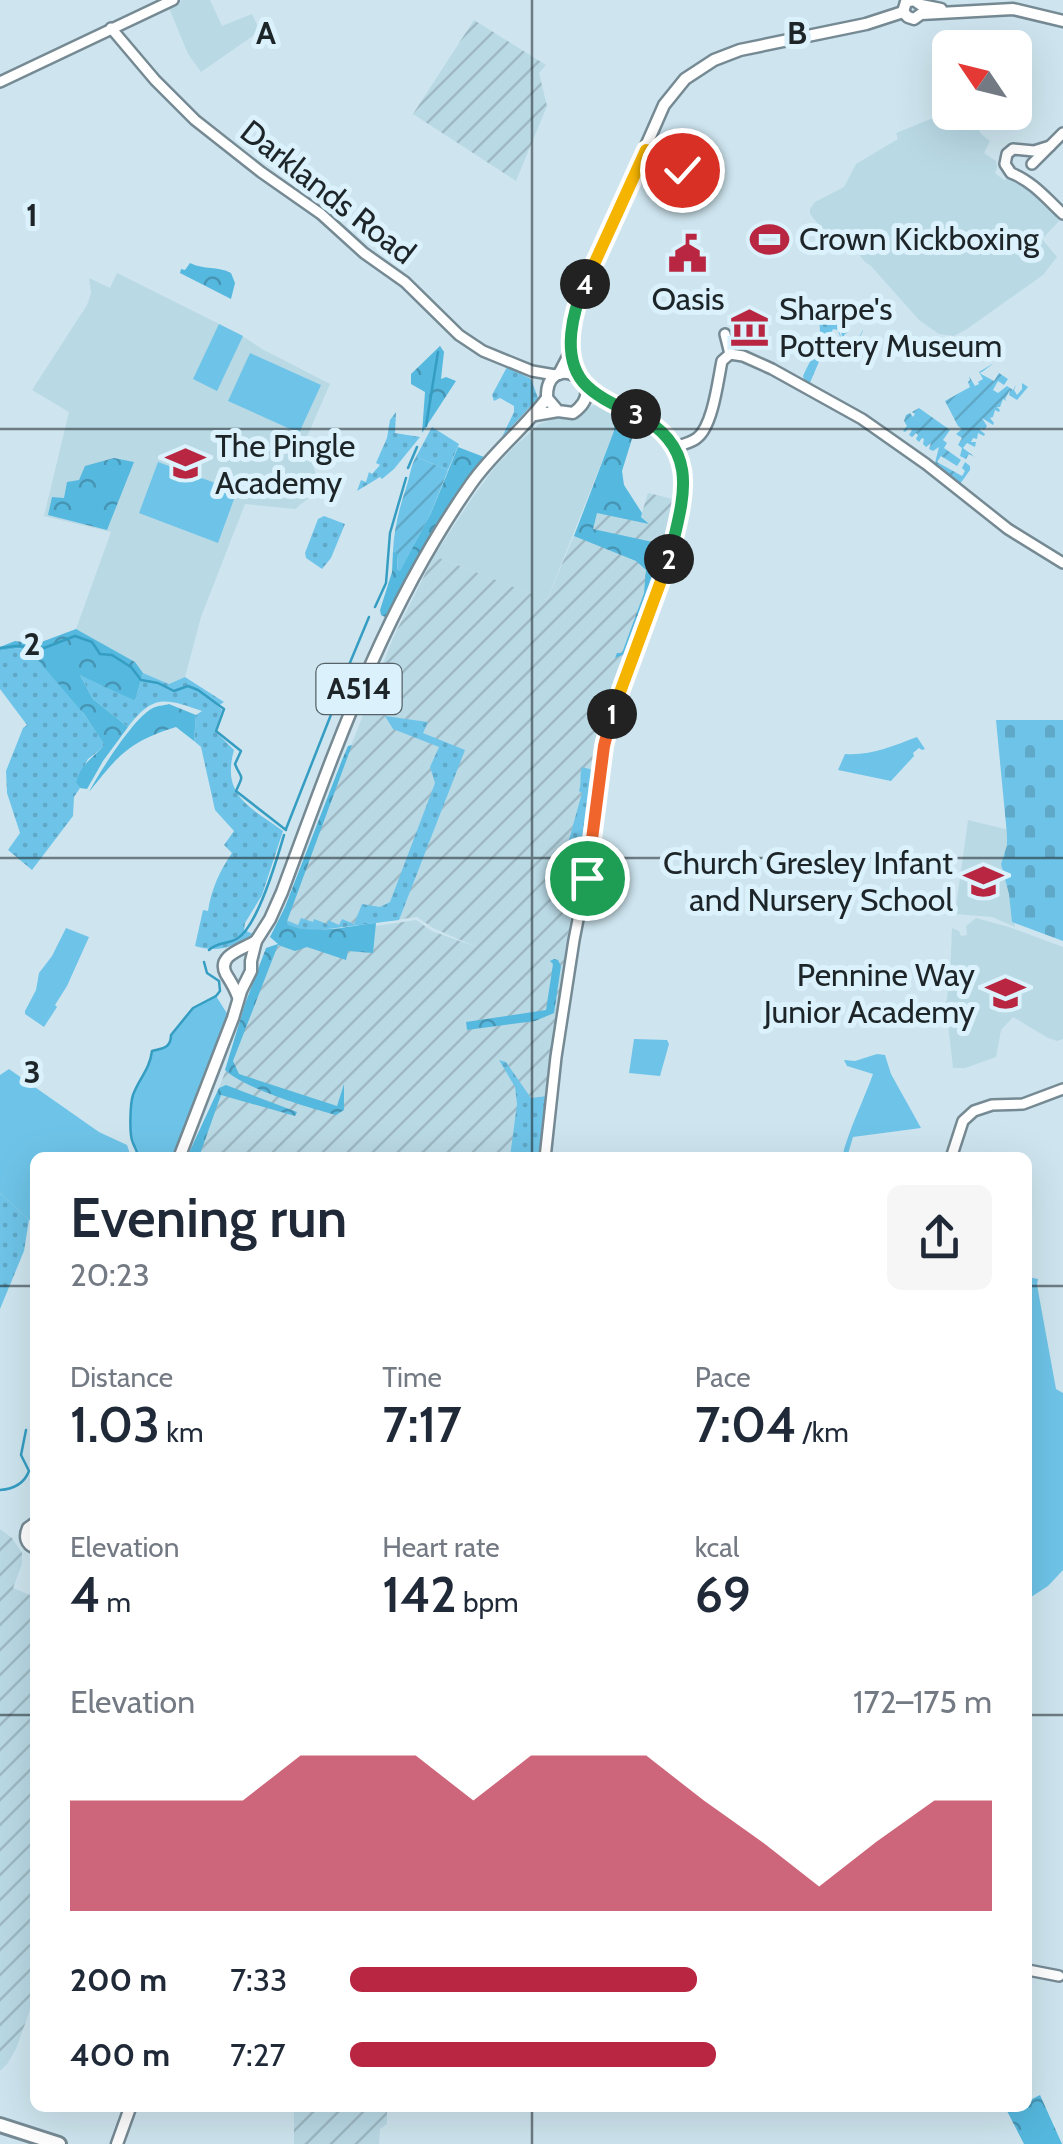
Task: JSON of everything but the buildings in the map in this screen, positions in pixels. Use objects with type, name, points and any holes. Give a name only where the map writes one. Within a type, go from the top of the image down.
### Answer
[{"type":"highway","points":[[0,2125],[59,2144]]},
{"type":"main road","points":[[558,411],[546,396],[548,384],[571,352],[576,303],[664,105],[692,74],[740,50],[866,24],[914,0],[921,9],[1013,9],[1063,21]]},
{"type":"main road","points":[[535,415],[573,413],[584,402],[586,394],[571,352]]},
{"type":"main road","points":[[557,375],[571,373],[582,381]]},
{"type":"main road","name":"A514","points":[[181,1152],[252,970],[256,941],[282,892],[355,697],[398,606],[470,486],[506,442],[535,415],[546,396]]},
{"type":"main road","points":[[238,998],[224,964],[230,955],[256,941]]},
{"type":"main road","points":[[237,952],[251,961]]},
{"type":"main road","points":[[230,978],[247,977]]},
{"type":"main road","points":[[117,2144],[129,2112]]},
{"type":"street","points":[[3,80],[173,0]]},
{"type":"street","name":"Darklands Road","points":[[112,28],[195,120],[322,214],[364,253],[405,282],[458,335],[483,351],[532,371],[557,375]]},
{"type":"street","points":[[1018,176],[1026,174],[1063,133]]},
{"type":"street","points":[[1050,146],[1034,151],[1013,149],[1006,157],[1006,168],[1038,189],[1063,214]]},
{"type":"street","points":[[646,150],[682,170]]},
{"type":"street","points":[[1026,150],[1038,189]]},
{"type":"street","points":[[726,334],[730,354]]},
{"type":"street","points":[[674,448],[702,432],[722,360],[730,354],[743,356],[866,422],[987,514],[1063,564]]},
{"type":"street","points":[[532,371],[546,396]]},
{"type":"street","points":[[582,381],[612,404]]},
{"type":"street","points":[[546,1152],[556,1058],[593,843],[604,746],[614,706],[665,573],[682,502],[684,474],[674,448],[650,422],[612,404],[584,402]]},
{"type":"street","points":[[953,1152],[963,1121],[974,1110],[1023,1104],[1063,1089]]},
{"type":"street","points":[[1032,1970],[1061,1972]]},
{"type":"shaded area","points":[[182,0],[210,0],[222,26],[252,14],[260,31],[201,72],[188,54],[169,8]]},
{"type":"shaded area","points":[[474,20],[546,65],[539,73],[547,106],[516,181],[413,114]]},
{"type":"shaded area","points":[[932,118],[932,130],[979,130],[990,141],[984,153],[996,161],[995,173],[1004,180],[1025,183],[1061,219],[1042,239],[1057,257],[1043,275],[954,336],[939,334],[919,320],[844,236],[823,230],[810,214],[815,202],[844,187],[856,164],[898,139],[896,133]]},
{"type":"shaded area","name":"The Pingle Academy","points":[[117,273],[330,384],[306,439],[320,489],[295,509],[245,504],[201,617],[185,677],[169,684],[143,673],[135,662],[76,629],[111,532],[44,516],[69,412],[32,390],[87,305],[91,293],[89,278],[110,288]]},
{"type":"shaded area","points":[[595,405],[620,415],[614,421],[614,431],[547,600],[434,556],[472,498],[513,448],[539,424]]},
{"type":"shaded area","points":[[648,493],[677,500],[656,587],[603,725],[590,821],[575,884],[540,1152],[190,1152],[219,1088],[272,948],[308,936],[416,920],[432,931],[476,947],[417,917],[312,931],[275,941],[393,638],[434,556],[547,600],[577,528],[597,512],[647,523],[641,516]]},
{"type":"shaded area","name":"Church Gresley Infant and Nursery School","points":[[968,820],[1009,830],[1015,927],[992,917],[955,914]]},
{"type":"shaded area","name":"Pennine Way Junior Academy","points":[[976,918],[1063,947],[1063,1039],[1048,1038],[1013,1017],[1001,1030],[996,1057],[953,1068],[946,1005],[952,928],[961,936],[967,935],[966,926]]},
{"type":"shaded area","points":[[0,1529],[22,1553],[13,1588],[30,1595],[30,2010],[16,2049],[0,2071]]},
{"type":"shaded area","points":[[294,2112],[387,2112],[379,2144],[294,2144]]},
{"type":"green space","points":[[190,263],[231,273],[235,283],[231,299],[180,273]]},
{"type":"green space","points":[[827,303],[835,319],[846,352],[841,332],[848,332],[844,335],[848,347],[854,346],[863,331],[847,360],[838,330],[833,329],[809,385],[803,376],[820,336],[815,309]]},
{"type":"green space","points":[[219,324],[243,336],[217,391],[193,379]]},
{"type":"green space","points":[[440,346],[444,352],[441,379],[456,381],[422,433],[425,392],[411,384],[411,374]]},
{"type":"green space","points":[[250,353],[321,385],[299,433],[228,401]]},
{"type":"green space","points":[[994,363],[981,374],[994,381],[999,373],[1008,379],[1004,385],[998,381],[993,390],[998,393],[1007,386],[1013,390],[1016,385],[1017,395],[1022,383],[1028,387],[1017,400],[1009,395],[1010,390],[1007,401],[1003,399],[997,407],[999,412],[995,410],[990,418],[993,425],[982,418],[987,426],[980,430],[985,434],[978,433],[977,439],[973,438],[975,447],[967,443],[963,448],[975,457],[969,454],[966,459],[960,456],[962,448],[958,445],[962,438],[956,434],[962,429],[945,401],[970,387],[969,376],[975,386],[979,384],[983,379],[979,372]]},
{"type":"green space","points":[[507,367],[531,379],[538,398],[502,437],[514,406],[500,398],[494,401],[492,395]]},
{"type":"green space","points":[[919,408],[950,430],[943,440],[947,443],[944,448],[961,460],[957,466],[941,456],[937,462],[962,476],[965,462],[970,466],[960,484],[935,463],[939,447],[933,451],[929,449],[931,443],[926,447],[924,439],[916,439],[916,433],[909,435],[909,428],[903,431],[907,426],[906,415],[910,413],[913,417],[912,412]]},
{"type":"green space","points":[[396,412],[395,433],[420,437],[394,469],[357,491],[361,480],[366,482],[369,472],[372,474],[380,465],[376,463]]},
{"type":"green space","points":[[620,415],[635,421],[636,426],[622,471],[624,485],[649,524],[597,513],[593,529],[662,544],[625,654],[615,658],[622,653],[644,593],[646,570],[636,561],[574,536],[614,431],[614,421]]},
{"type":"green space","points":[[432,427],[459,444],[448,470],[416,457]]},
{"type":"green space","points":[[458,447],[484,457],[439,524],[385,617],[380,610],[392,572],[393,551],[398,554],[400,570],[431,513]]},
{"type":"green space","points":[[416,457],[448,470],[431,513],[400,571],[398,555],[393,551],[394,535]]},
{"type":"green space","points":[[114,458],[134,462],[107,530],[48,515],[52,497],[64,498],[67,482],[79,480],[85,466]]},
{"type":"green space","points":[[158,462],[237,491],[218,543],[139,513]]},
{"type":"green space","points":[[324,516],[345,524],[331,558],[322,569],[305,553],[318,519]]},
{"type":"green space","points":[[76,629],[135,662],[143,673],[135,701],[80,675],[93,699],[128,727],[87,789],[76,783],[78,777],[105,745],[31,652],[19,648],[0,651],[0,647],[15,641],[36,644]]},
{"type":"green space","points":[[19,648],[54,676],[106,745],[88,759],[76,783],[80,788],[74,797],[73,816],[32,870],[8,850],[20,833],[7,793],[6,771],[27,725],[0,689],[0,651]]},
{"type":"green space","points":[[79,673],[135,701],[143,673],[169,684],[185,677],[224,702],[218,706],[222,710],[215,731],[234,750],[231,766],[235,790],[250,807],[283,831],[262,895],[245,923],[244,930],[253,934],[246,939],[218,949],[195,946],[203,910],[208,911],[217,880],[232,853],[224,845],[234,831],[215,810],[201,747],[194,741],[196,715],[202,711],[160,702],[145,709],[128,727],[93,699]]},
{"type":"green space","points":[[169,704],[196,715],[194,741],[176,727],[146,738],[117,759],[89,792],[136,722],[153,708]]},
{"type":"green space","points":[[385,716],[428,722],[423,733],[465,750],[399,920],[312,931],[285,925],[286,920],[298,925],[301,918],[339,925],[342,919],[354,924],[362,904],[380,907],[390,902],[435,783],[430,767],[439,747],[393,729]]},
{"type":"green space","points":[[996,720],[1063,720],[1063,941],[1012,922],[1001,864],[1007,835]]},
{"type":"green space","points":[[917,737],[925,749],[913,753],[891,781],[838,770],[845,754],[872,752]]},
{"type":"green space","points":[[352,745],[286,924],[319,930],[376,923],[373,953],[348,951],[346,960],[307,947],[295,951],[278,945],[233,1061],[239,1074],[337,1106],[344,1084],[344,1110],[336,1115],[262,1090],[225,1070],[266,948],[278,944],[270,937],[342,760]]},
{"type":"green space","points":[[582,767],[597,771],[590,824],[578,870],[563,867],[563,861],[582,793]]},
{"type":"green space","points":[[66,928],[89,937],[44,1027],[25,1011],[36,990],[39,973]]},
{"type":"green space","points":[[554,959],[561,966],[554,1013],[535,1021],[467,1030],[466,1022],[546,1010],[553,964],[550,961]]},
{"type":"green space","points":[[216,996],[228,1015],[174,1152],[137,1152],[131,1134],[133,1095],[152,1052],[168,1045],[171,1035],[193,1008]]},
{"type":"green space","points":[[634,1039],[667,1040],[660,1076],[629,1073]]},
{"type":"green space","points":[[885,1055],[891,1074],[921,1128],[853,1137],[848,1152],[844,1152],[873,1074],[847,1066],[844,1060]]},
{"type":"green space","points":[[499,1060],[506,1062],[531,1098],[547,1096],[541,1152],[511,1152],[517,1104],[515,1087]]},
{"type":"green space","points":[[9,1069],[99,1132],[127,1145],[129,1152],[30,1152],[29,1220],[0,1193],[0,1075]]},
{"type":"green space","points":[[226,1085],[297,1112],[295,1116],[221,1095],[201,1152],[189,1152],[219,1088]]},
{"type":"green space","points":[[0,1193],[29,1220],[24,1251],[0,1309]]},
{"type":"green space","points":[[1032,1278],[1038,1279],[1056,1389],[1063,1393],[1063,1570],[1032,1596]]},
{"type":"green space","points":[[1040,2095],[1062,2144],[1024,2144],[1008,2112],[1032,2112],[1032,2099]]},
{"type":"waterway","points":[[426,426],[438,352]]},
{"type":"waterway","points":[[408,468],[417,447]]},
{"type":"waterway","points":[[375,607],[386,583],[390,533],[406,478]]},
{"type":"waterway","points":[[344,677],[369,617]]},
{"type":"waterway","points":[[0,648],[44,648],[75,636],[92,642],[100,654],[112,655],[131,667],[141,680],[174,691],[188,686],[198,690],[224,709],[216,731],[241,751],[235,764],[241,778],[236,791],[286,830]]},
{"type":"waterway","points":[[286,829],[334,707]]},
{"type":"waterway","points":[[209,950],[238,938],[253,920],[284,835]]},
{"type":"waterway","points":[[136,1152],[131,1134],[133,1095],[152,1051],[168,1045],[171,1035],[193,1008],[220,991],[219,981],[207,973],[204,962]]},
{"type":"waterway","points":[[0,1490],[18,1485],[29,1471],[21,1455],[26,1430]]},
{"type":"place","name":"Crown Kickboxing","points":[[769,239]]},
{"type":"place","name":"Oasis","points":[[688,254]]},
{"type":"place","name":"Sharpe's Pottery Museum","points":[[749,327]]},
{"type":"place","name":"The Pingle Academy","points":[[185,464]]},
{"type":"place","name":"Church Gresley Infant and Nursery School","points":[[983,881]]},
{"type":"place","name":"Pennine Way Junior Academy","points":[[1005,993]]},
{"type":"route","points":[[587,878],[610,721],[670,559],[685,482],[674,448],[658,429],[612,404],[580,378],[571,352],[573,322],[576,303],[646,150],[682,170]]}]
